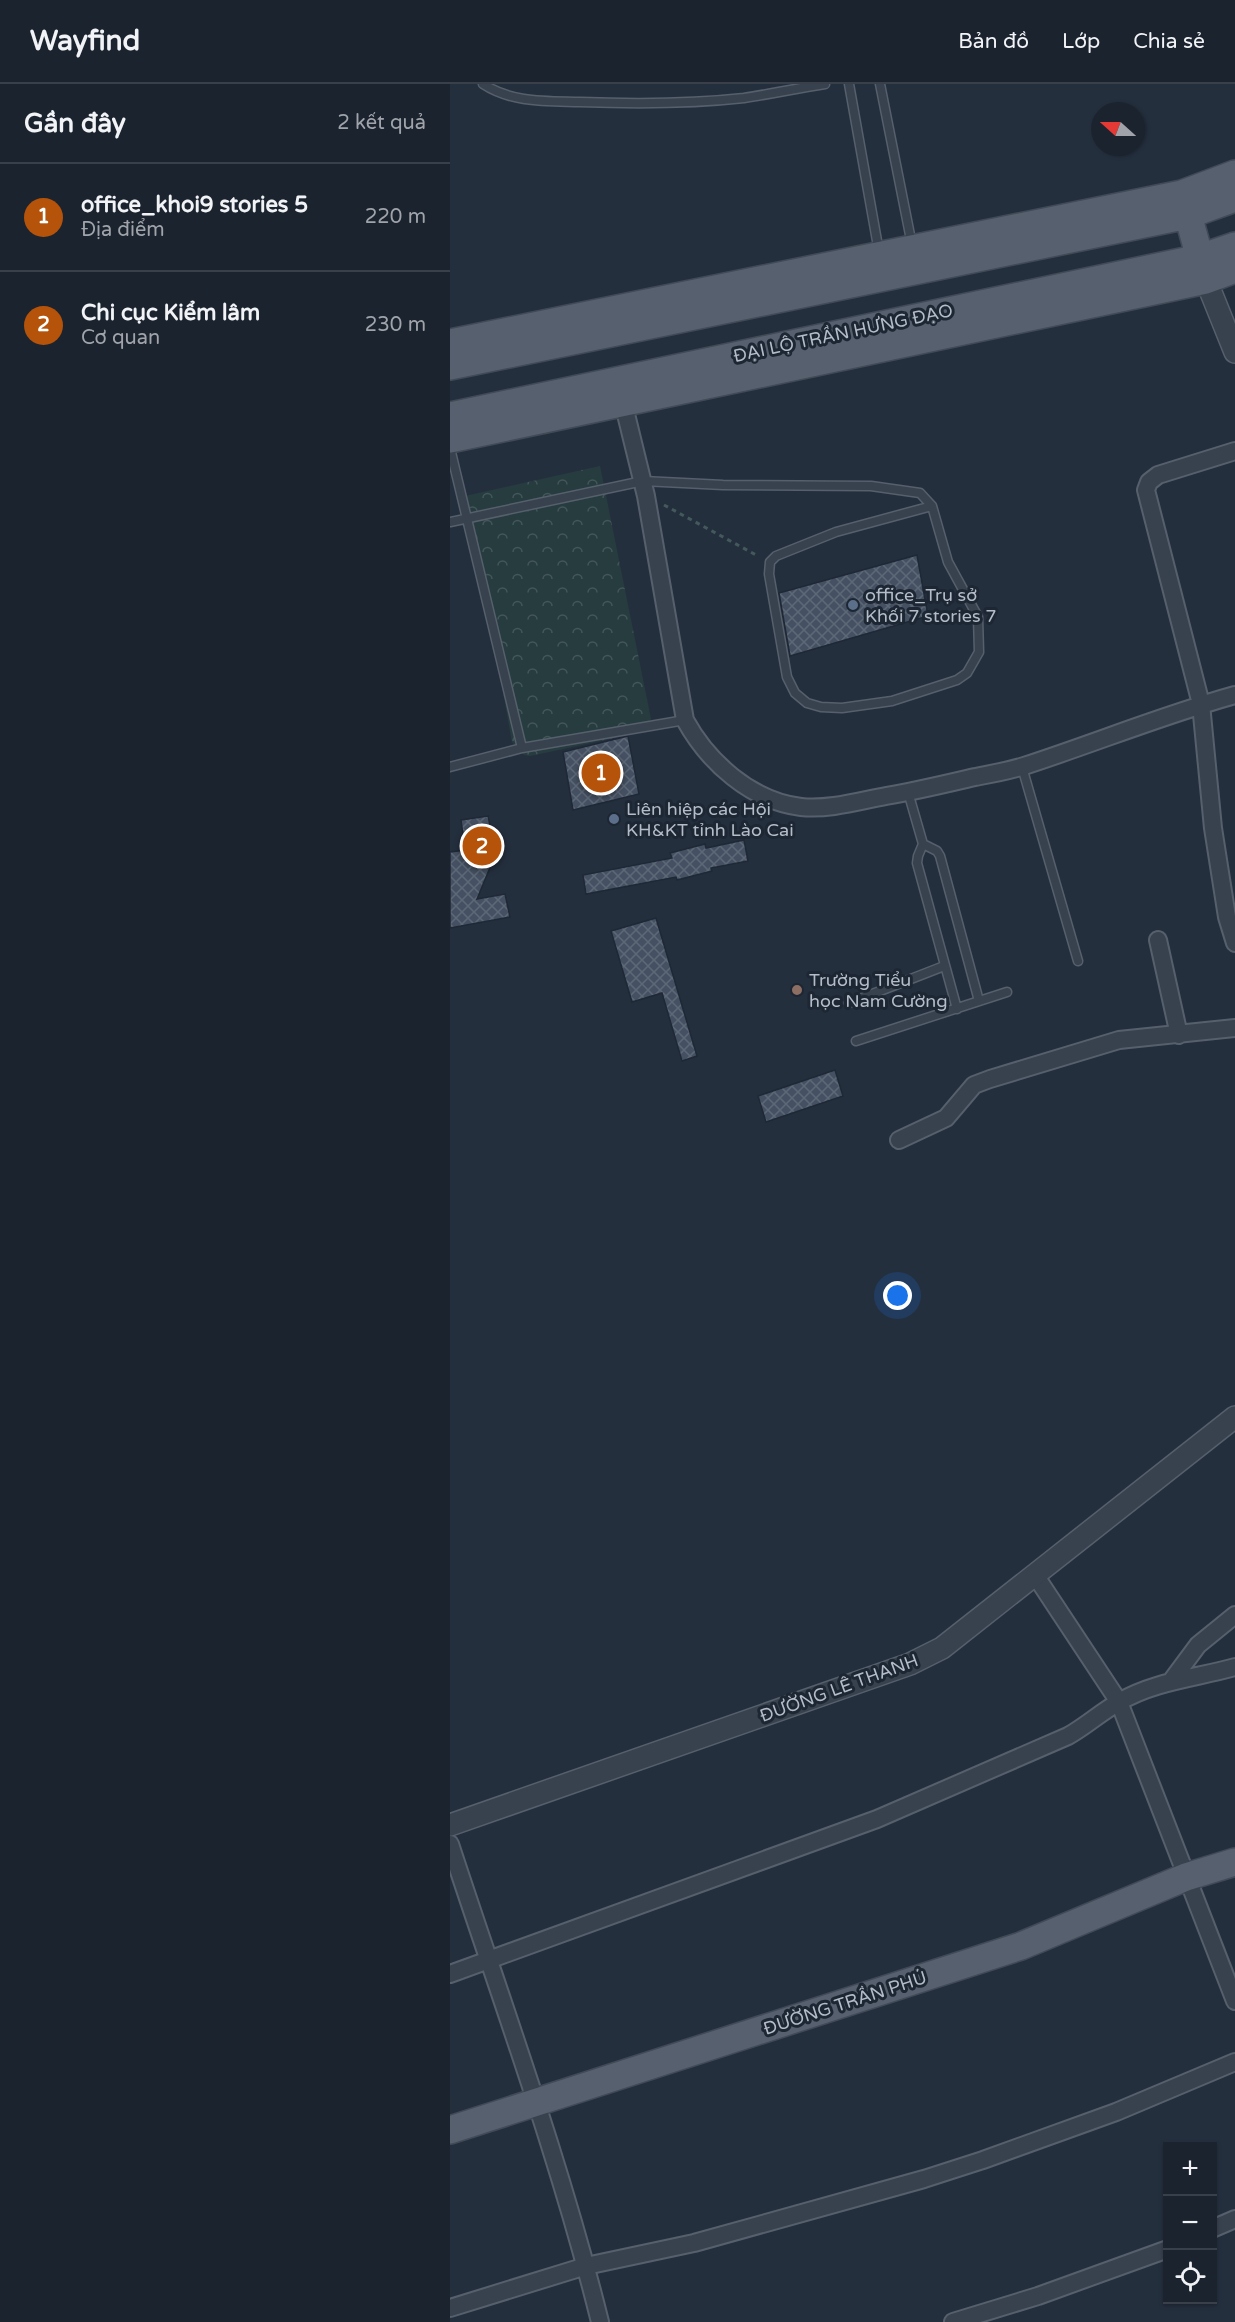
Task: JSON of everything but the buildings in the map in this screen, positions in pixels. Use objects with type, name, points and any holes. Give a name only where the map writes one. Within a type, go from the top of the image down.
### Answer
[{"type":"main road","points":[[450,366],[1185,204],[1235,174]]},
{"type":"main road","points":[[450,343],[880,255],[1185,204],[1235,198]]},
{"type":"main road","points":[[1185,204],[1203,269]]},
{"type":"main road","name":"ĐẠI LỘ TRẦN HƯNG ĐẠO","points":[[450,439],[623,402],[1203,269],[1235,246]]},
{"type":"main road","name":"ĐẠI LỘ TRẦN HƯNG ĐẠO","points":[[450,416],[1203,269],[1235,269]]},
{"type":"main road","name":"ĐƯỜNG TRẦN PHÚ","points":[[450,2130],[1021,1946],[1186,1877],[1235,1862]]},
{"type":"street","points":[[1203,269],[1235,352]]},
{"type":"street","points":[[623,402],[645,488],[685,720],[697,742],[715,762],[766,797],[800,807],[821,808],[1022,767],[1235,694]]},
{"type":"street","points":[[1235,451],[1158,475],[1149,482],[1146,490],[1201,704],[1213,828],[1227,917],[1235,943]]},
{"type":"street","points":[[1158,940],[1179,1035]]},
{"type":"street","points":[[899,1140],[946,1118],[974,1085],[1119,1040],[1235,1028]]},
{"type":"street","name":"ĐƯỜNG LÊ THANH","points":[[450,1825],[910,1664],[942,1648],[1235,1418]]},
{"type":"street","points":[[1035,1575],[1119,1702],[1235,2001]]},
{"type":"street","points":[[1172,1680],[1198,1645],[1235,1615]]},
{"type":"street","points":[[450,1974],[489,1962],[877,1819],[1068,1736],[1119,1702],[1172,1680],[1212,1674],[1235,1667]]},
{"type":"street","points":[[450,1844],[536,2104],[586,2266],[600,2322]]},
{"type":"street","points":[[450,2308],[586,2266],[694,2242],[983,2160],[1116,2112],[1235,2062]]},
{"type":"street","points":[[1217,2227],[1235,2219]]},
{"type":"street","points":[[953,2322],[1038,2296],[1164,2250]]},
{"type":"lane","points":[[483,84],[510,98],[603,103],[743,98],[825,84]]},
{"type":"lane","points":[[849,84],[880,255]]},
{"type":"lane","points":[[880,84],[913,249]]},
{"type":"lane","points":[[450,447],[522,748]]},
{"type":"lane","points":[[450,522],[645,488],[723,485],[871,486],[920,493],[932,506],[948,562],[978,617],[979,652],[967,673],[946,683],[892,701],[842,708],[821,707],[807,703],[795,693],[788,677],[769,574],[770,562],[776,556],[836,532],[932,506]]},
{"type":"lane","points":[[450,767],[522,748],[685,720]]},
{"type":"lane","points":[[1022,767],[1078,961]]},
{"type":"lane","points":[[908,792],[923,844],[917,863],[957,1009]]},
{"type":"lane","points":[[923,844],[937,851],[940,856],[979,1001]]},
{"type":"lane","points":[[849,1003],[944,966]]},
{"type":"lane","points":[[856,1041],[1007,992]]},
{"type":"path","points":[[645,488],[770,562]]},
{"type":"green space","points":[[600,466],[651,719],[644,729],[628,735],[530,756],[524,755],[512,742],[477,547],[465,496]]},
{"type":"place","name":"office_Trụ sở Khối 7 stories 7","points":[[853,605]]},
{"type":"place","name":"office_khoi9 stories 5","points":[[601,773]]},
{"type":"place","name":"Liên hiệp các Hội KH&KT tỉnh Lào Cai","points":[[614,819]]},
{"type":"place","name":"Chi cục Kiểm lâm","points":[[482,846]]},
{"type":"place","name":"Trường Tiểu học Nam Cường","points":[[797,990]]}]
